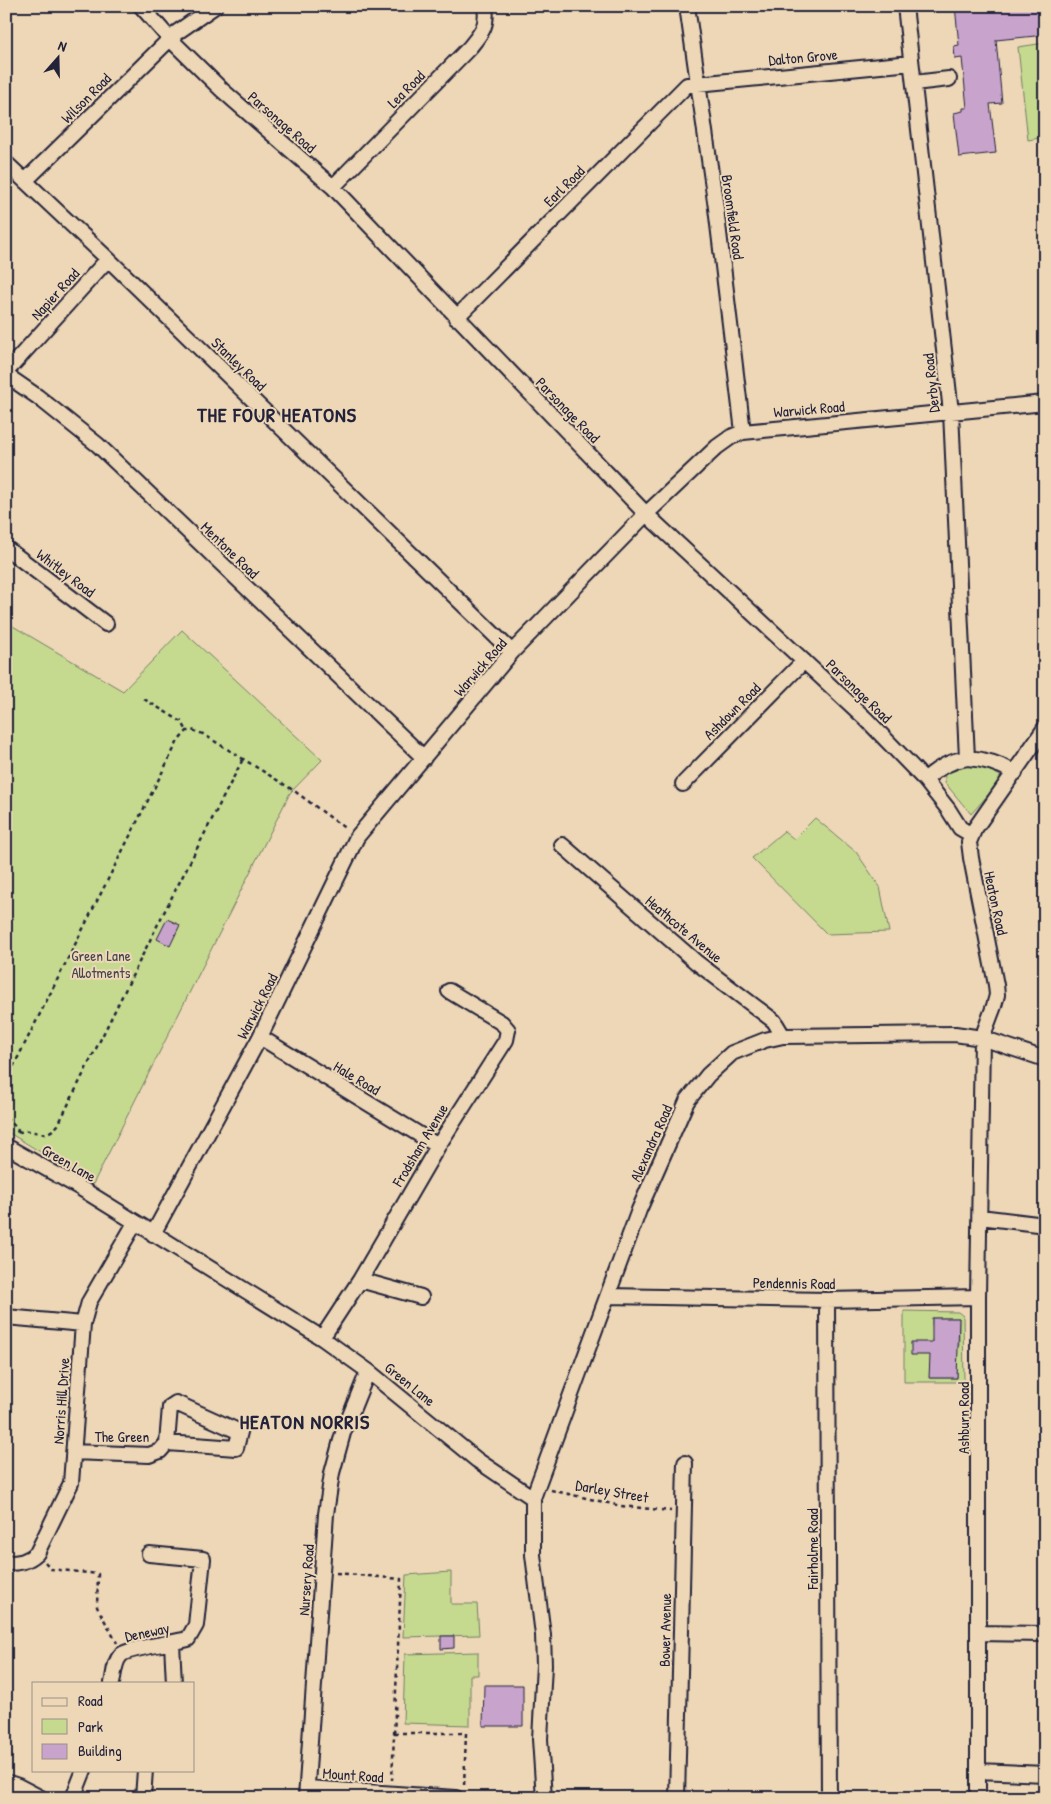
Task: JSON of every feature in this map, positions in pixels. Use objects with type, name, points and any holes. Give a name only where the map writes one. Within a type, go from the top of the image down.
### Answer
[{"type":"street","name":"Parsonage Road","points":[[142,6],[170,39],[222,90],[333,187],[456,318],[646,514],[866,719],[925,780],[960,828],[972,836]]},
{"type":"street","name":"Wilson Road","points":[[25,181],[176,33],[215,6]]},
{"type":"street","name":"Lea Road","points":[[333,187],[470,47],[485,26],[487,18],[485,6]]},
{"type":"street","name":"Broomfield Road","points":[[687,6],[716,208],[743,432]]},
{"type":"street","name":"Derby Road","points":[[905,6],[951,412],[967,758]]},
{"type":"street","name":"Dalton Grove","points":[[698,83],[911,63]]},
{"type":"street","points":[[914,83],[949,79]]},
{"type":"street","name":"Earl Road","points":[[456,318],[687,85],[698,83]]},
{"type":"street","name":"Stanley Road","points":[[6,164],[108,259],[512,652]]},
{"type":"street","name":"Napier Road","points":[[6,374],[108,259]]},
{"type":"street","name":"Mentone Road","points":[[6,374],[98,445],[424,758]]},
{"type":"street","name":"Warwick Road","points":[[154,1234],[260,1037],[357,837],[512,652],[646,514],[717,447],[731,437],[743,432],[1045,403]]},
{"type":"street","name":"Whitley Road","points":[[6,548],[106,624]]},
{"type":"street","name":"Ashdown Road","points":[[683,784],[804,661]]},
{"type":"street","name":"Heaton Road","points":[[982,1038],[997,995],[970,858],[969,842],[981,820],[1045,728]]},
{"type":"street","points":[[925,780],[934,770],[967,758],[980,759],[1015,773]]},
{"type":"street","name":"Heathcote Avenue","points":[[562,845],[696,962],[774,1020],[783,1036]]},
{"type":"street","name":"Frodsham Avenue","points":[[322,1338],[360,1280],[438,1146],[506,1040],[508,1030],[502,1023],[449,991]]},
{"type":"street","name":"Alexandra Road","points":[[535,1493],[639,1210],[687,1101],[708,1075],[732,1053],[765,1040],[783,1036],[955,1034],[982,1038]]},
{"type":"street","name":"Hale Road","points":[[260,1037],[438,1146]]},
{"type":"street","points":[[982,1038],[1045,1059]]},
{"type":"street","name":"Ashburn Road","points":[[978,1798],[978,1297],[982,1038]]},
{"type":"street","name":"Green Lane","points":[[8,1147],[82,1189],[322,1338],[368,1371],[477,1460],[535,1493]]},
{"type":"street","points":[[980,1217],[1045,1225]]},
{"type":"street","name":"Norris Hill Drive","points":[[37,1554],[71,1483],[83,1324],[89,1302],[135,1223]]},
{"type":"street","points":[[360,1280],[421,1297]]},
{"type":"street","name":"Pendennis Road","points":[[608,1296],[827,1300],[978,1297]]},
{"type":"street","name":"Fairholme Road","points":[[827,1300],[829,1798]]},
{"type":"street","points":[[6,1317],[83,1324]]},
{"type":"street","name":"Nursery Road","points":[[307,1793],[326,1514],[332,1473],[343,1433],[368,1371]]},
{"type":"street","name":"The Green","points":[[73,1452],[149,1455],[160,1452],[167,1443],[170,1408],[176,1402],[240,1432],[236,1448],[167,1443]]},
{"type":"street","name":"Bower Avenue","points":[[677,1798],[685,1462]]},
{"type":"street","points":[[535,1493],[533,1555],[543,1635],[544,1665],[540,1739],[544,1798]]},
{"type":"street","points":[[6,1562],[29,1561],[37,1554]]},
{"type":"street","name":"Deneway","points":[[112,1682],[117,1662],[122,1653],[130,1649],[172,1644],[188,1639],[194,1630],[203,1560],[149,1554]]},
{"type":"street","points":[[979,1634],[1045,1634]]},
{"type":"street","points":[[172,1644],[174,1682]]},
{"type":"street","points":[[978,1771],[1045,1774]]},
{"type":"street","points":[[73,1798],[83,1772]]},
{"type":"street","points":[[143,1798],[145,1772]]},
{"type":"street","points":[[6,1782],[41,1798]]},
{"type":"street","name":"Mount Road","points":[[307,1793],[391,1795],[460,1793]]},
{"type":"path","points":[[144,699],[182,722],[187,731]]},
{"type":"path","points":[[6,1081],[178,741],[187,731],[192,730],[203,734],[293,790],[357,837]]},
{"type":"path","points":[[8,1147],[18,1132],[25,1130],[43,1134],[50,1132],[58,1125],[243,759]]},
{"type":"path","points":[[6,1118],[15,1125],[18,1132]]},
{"type":"path","name":"Darley Street","points":[[535,1493],[621,1506],[684,1511]]},
{"type":"path","points":[[37,1554],[51,1569],[98,1574],[97,1607],[122,1653]]},
{"type":"path","points":[[322,1571],[401,1579],[391,1795]]},
{"type":"path","points":[[394,1733],[466,1733],[460,1793]]},
{"type":"green space","points":[[1045,43],[1045,137],[1028,140],[1018,47]]},
{"type":"green space","name":"Green Lane Allotments","points":[[6,622],[123,691],[182,630],[322,760],[290,793],[93,1184],[6,1131]]},
{"type":"green space","points":[[964,765],[985,768],[1003,778],[971,814],[945,783],[943,774],[948,770]]},
{"type":"green space","points":[[815,818],[856,852],[880,887],[889,932],[827,934],[752,858],[784,831],[794,839]]},
{"type":"green space","points":[[904,1311],[958,1312],[963,1316],[964,1382],[904,1382]],"holes":[[[932,1318],[959,1318],[959,1346],[932,1346],[932,1339],[938,1339],[932,1325]],[[957,1352],[957,1378],[930,1378],[930,1372]]]},
{"type":"green space","points":[[451,1572],[451,1604],[477,1604],[479,1635],[403,1637],[406,1575]]},
{"type":"green space","points":[[478,1652],[478,1675],[470,1675],[470,1725],[403,1723],[405,1654]]},
{"type":"building","points":[[955,6],[981,6],[981,9],[1011,6],[1045,6],[1045,35],[996,40],[1002,103],[990,104],[996,153],[959,157],[954,113],[967,108],[962,58],[955,59],[954,46],[959,45]]},
{"type":"building","points":[[167,919],[180,925],[170,946],[157,939]]},
{"type":"building","points":[[932,1318],[959,1318],[957,1378],[929,1378],[930,1355],[911,1355],[911,1342],[932,1342]]},
{"type":"building","points":[[441,1636],[454,1636],[454,1648],[441,1649]]},
{"type":"building","points":[[484,1685],[523,1685],[523,1726],[483,1726]]},
{"type":"district","name":"THE FOUR HEATONS","points":[[277,414]]},
{"type":"district","name":"HEATON NORRIS","points":[[305,1421]]}]
